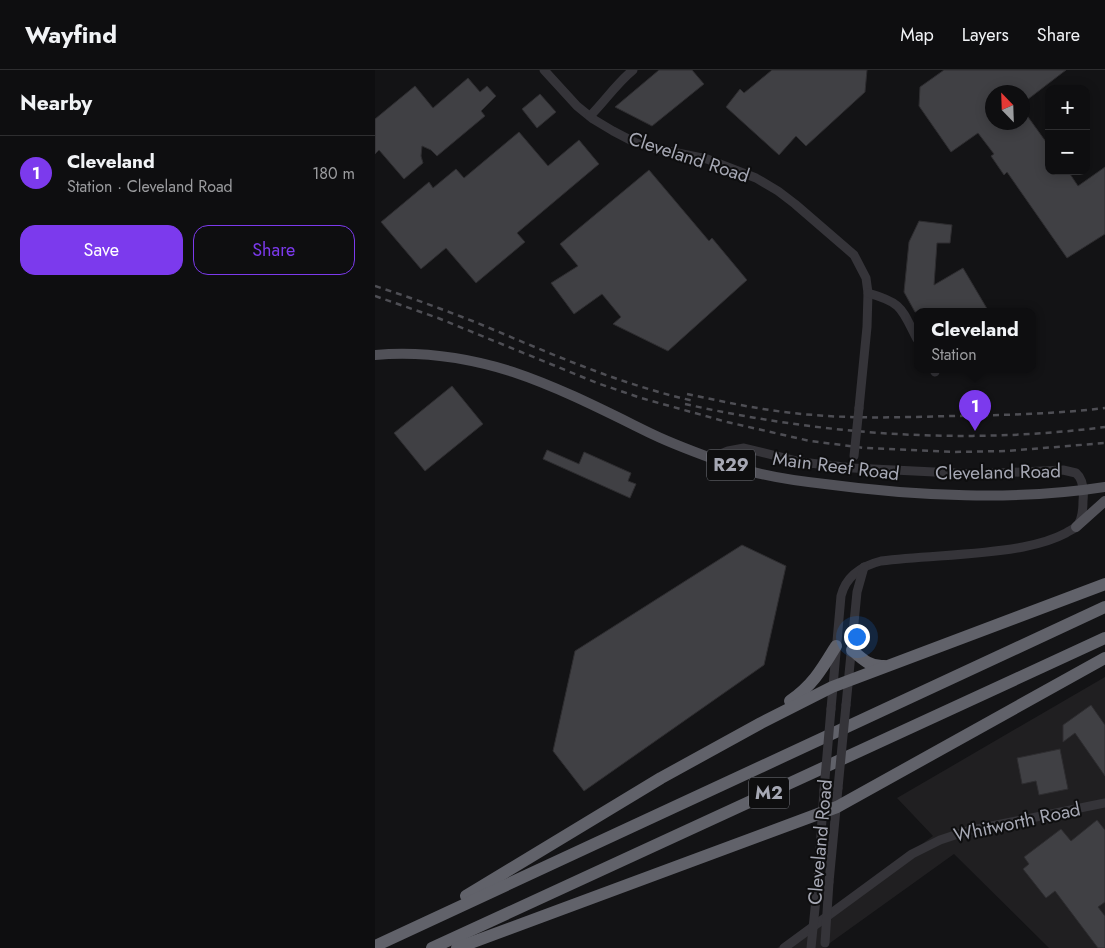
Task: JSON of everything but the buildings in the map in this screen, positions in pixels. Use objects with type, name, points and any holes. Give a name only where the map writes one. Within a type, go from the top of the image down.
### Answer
[{"type":"highway","points":[[415,928],[653,783],[761,723],[849,681],[1105,584]]},
{"type":"highway","name":"M2","points":[[375,946],[1105,607]]},
{"type":"highway","name":"M2","points":[[432,948],[1105,638]]},
{"type":"highway","points":[[721,745],[808,688],[836,646]]},
{"type":"highway","points":[[852,650],[866,662],[873,665],[887,666]]},
{"type":"highway","points":[[457,948],[837,807],[1105,658]]},
{"type":"main road","name":"Main Reef Road","points":[[375,355],[416,354],[467,360],[514,372],[603,409],[653,435],[739,468],[771,476],[859,489],[958,495],[1030,494],[1105,487]]},
{"type":"main road","points":[[1076,527],[1105,501]]},
{"type":"street","name":"Cleveland Road","points":[[544,70],[577,106],[613,131],[636,142],[658,149],[707,159],[756,178],[778,191],[819,223],[854,255],[866,278],[868,293],[867,327],[853,468]]},
{"type":"street","points":[[590,116],[620,81],[633,70]]},
{"type":"street","points":[[868,293],[887,298],[898,305],[914,333]]},
{"type":"street","name":"Cleveland Road","points":[[711,458],[728,451],[744,448],[801,462],[853,468],[975,474],[1063,470],[1079,475],[1084,490],[1082,513],[1076,527],[1050,540],[1012,549],[974,554],[873,563],[853,573],[843,588],[832,688],[824,812],[811,948]]},
{"type":"street","name":"Cleveland Road","points":[[825,946],[829,882],[857,592],[864,567]]},
{"type":"street","name":"Whitworth Road","points":[[784,948],[912,854],[940,840],[967,831],[1105,803]]},
{"type":"shaded area","points":[[1105,677],[1105,948],[1049,948],[954,854],[823,948],[777,948],[933,836],[897,798]]},
{"type":"railway","points":[[375,286],[463,317],[556,356],[610,376],[638,386],[694,401]]},
{"type":"railway","points":[[375,296],[438,318],[597,383],[641,398],[727,422],[810,441],[865,448],[953,452],[1006,451],[1105,443]]},
{"type":"railway","points":[[687,394],[782,412],[849,417],[1011,415],[1105,408]]},
{"type":"railway","points":[[685,404],[789,423],[894,434],[1000,435],[1105,427]]},
{"type":"place","name":"Cleveland","points":[[975,431]]}]
